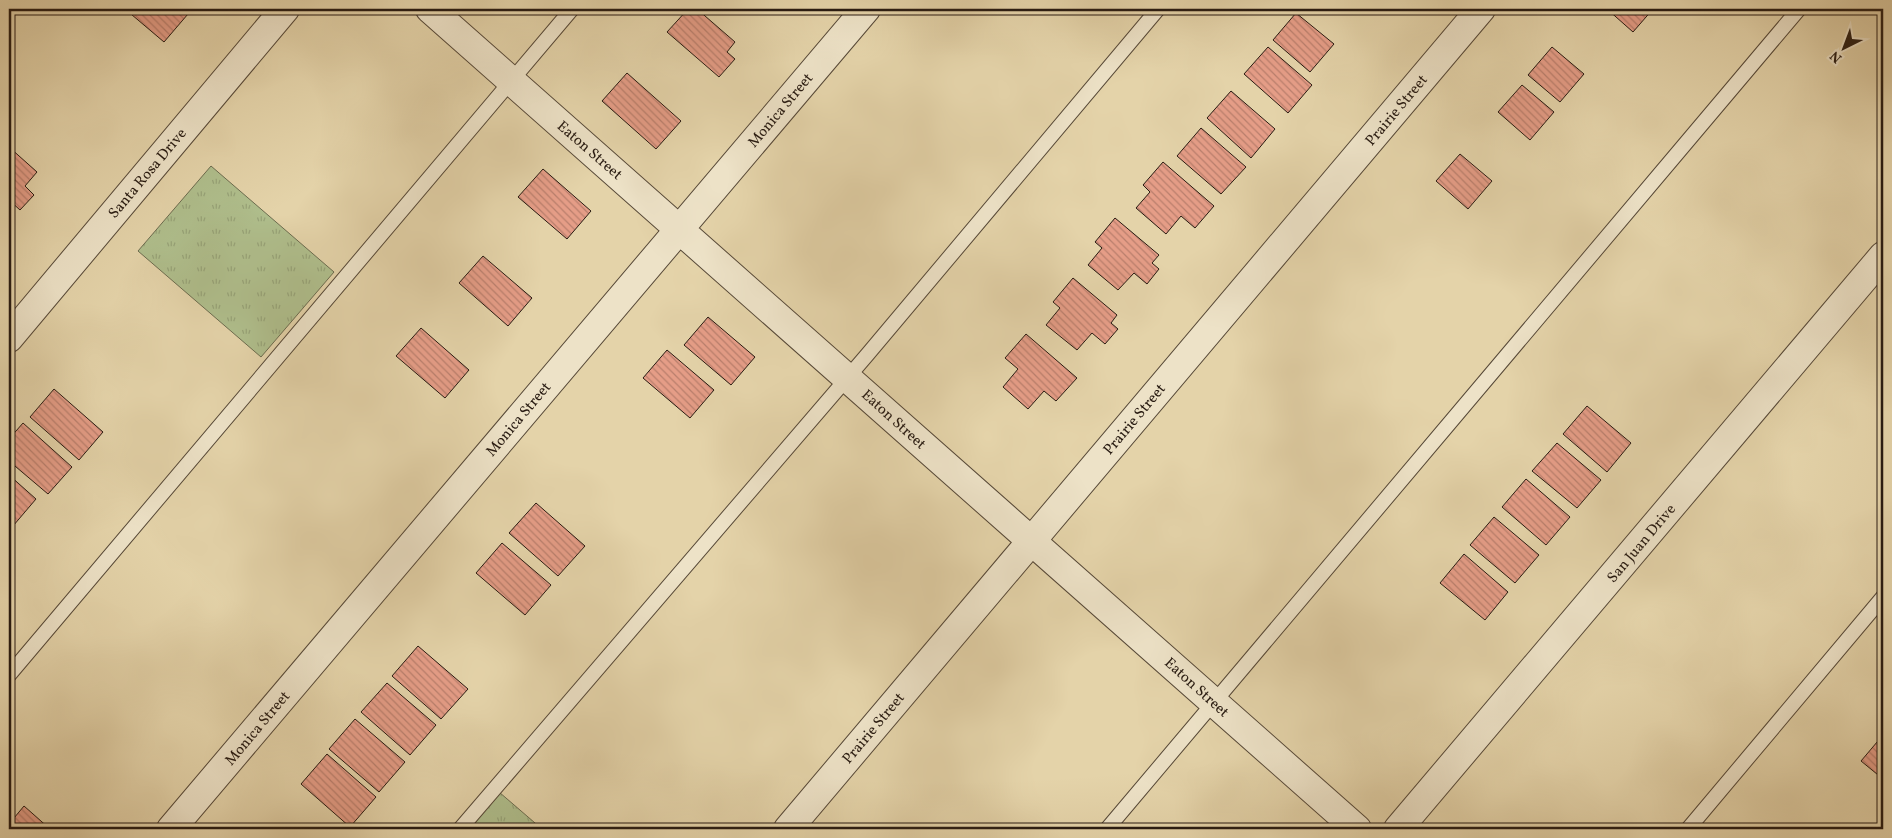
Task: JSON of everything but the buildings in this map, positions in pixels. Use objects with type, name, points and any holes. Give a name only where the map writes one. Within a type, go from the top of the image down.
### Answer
[{"type":"street","name":"Santa Rosa Drive","points":[[9,338],[285,9]]},
{"type":"street","name":"Eaton Street","points":[[430,9],[1357,829]]},
{"type":"street","name":"Monica Street","points":[[171,829],[866,9]]},
{"type":"street","name":"Prairie Street","points":[[788,829],[1481,9]]},
{"type":"street","name":"San Juan Drive","points":[[1398,829],[1883,256]]},
{"type":"lane","points":[[9,675],[572,9]]},
{"type":"lane","points":[[460,829],[847,378],[1158,9]]},
{"type":"lane","points":[[1107,829],[1799,9]]},
{"type":"lane","points":[[1688,829],[1883,597]]},
{"type":"green space","points":[[211,166],[334,272],[261,357],[138,251]]},
{"type":"green space","points":[[499,792],[542,829],[467,829]]}]
